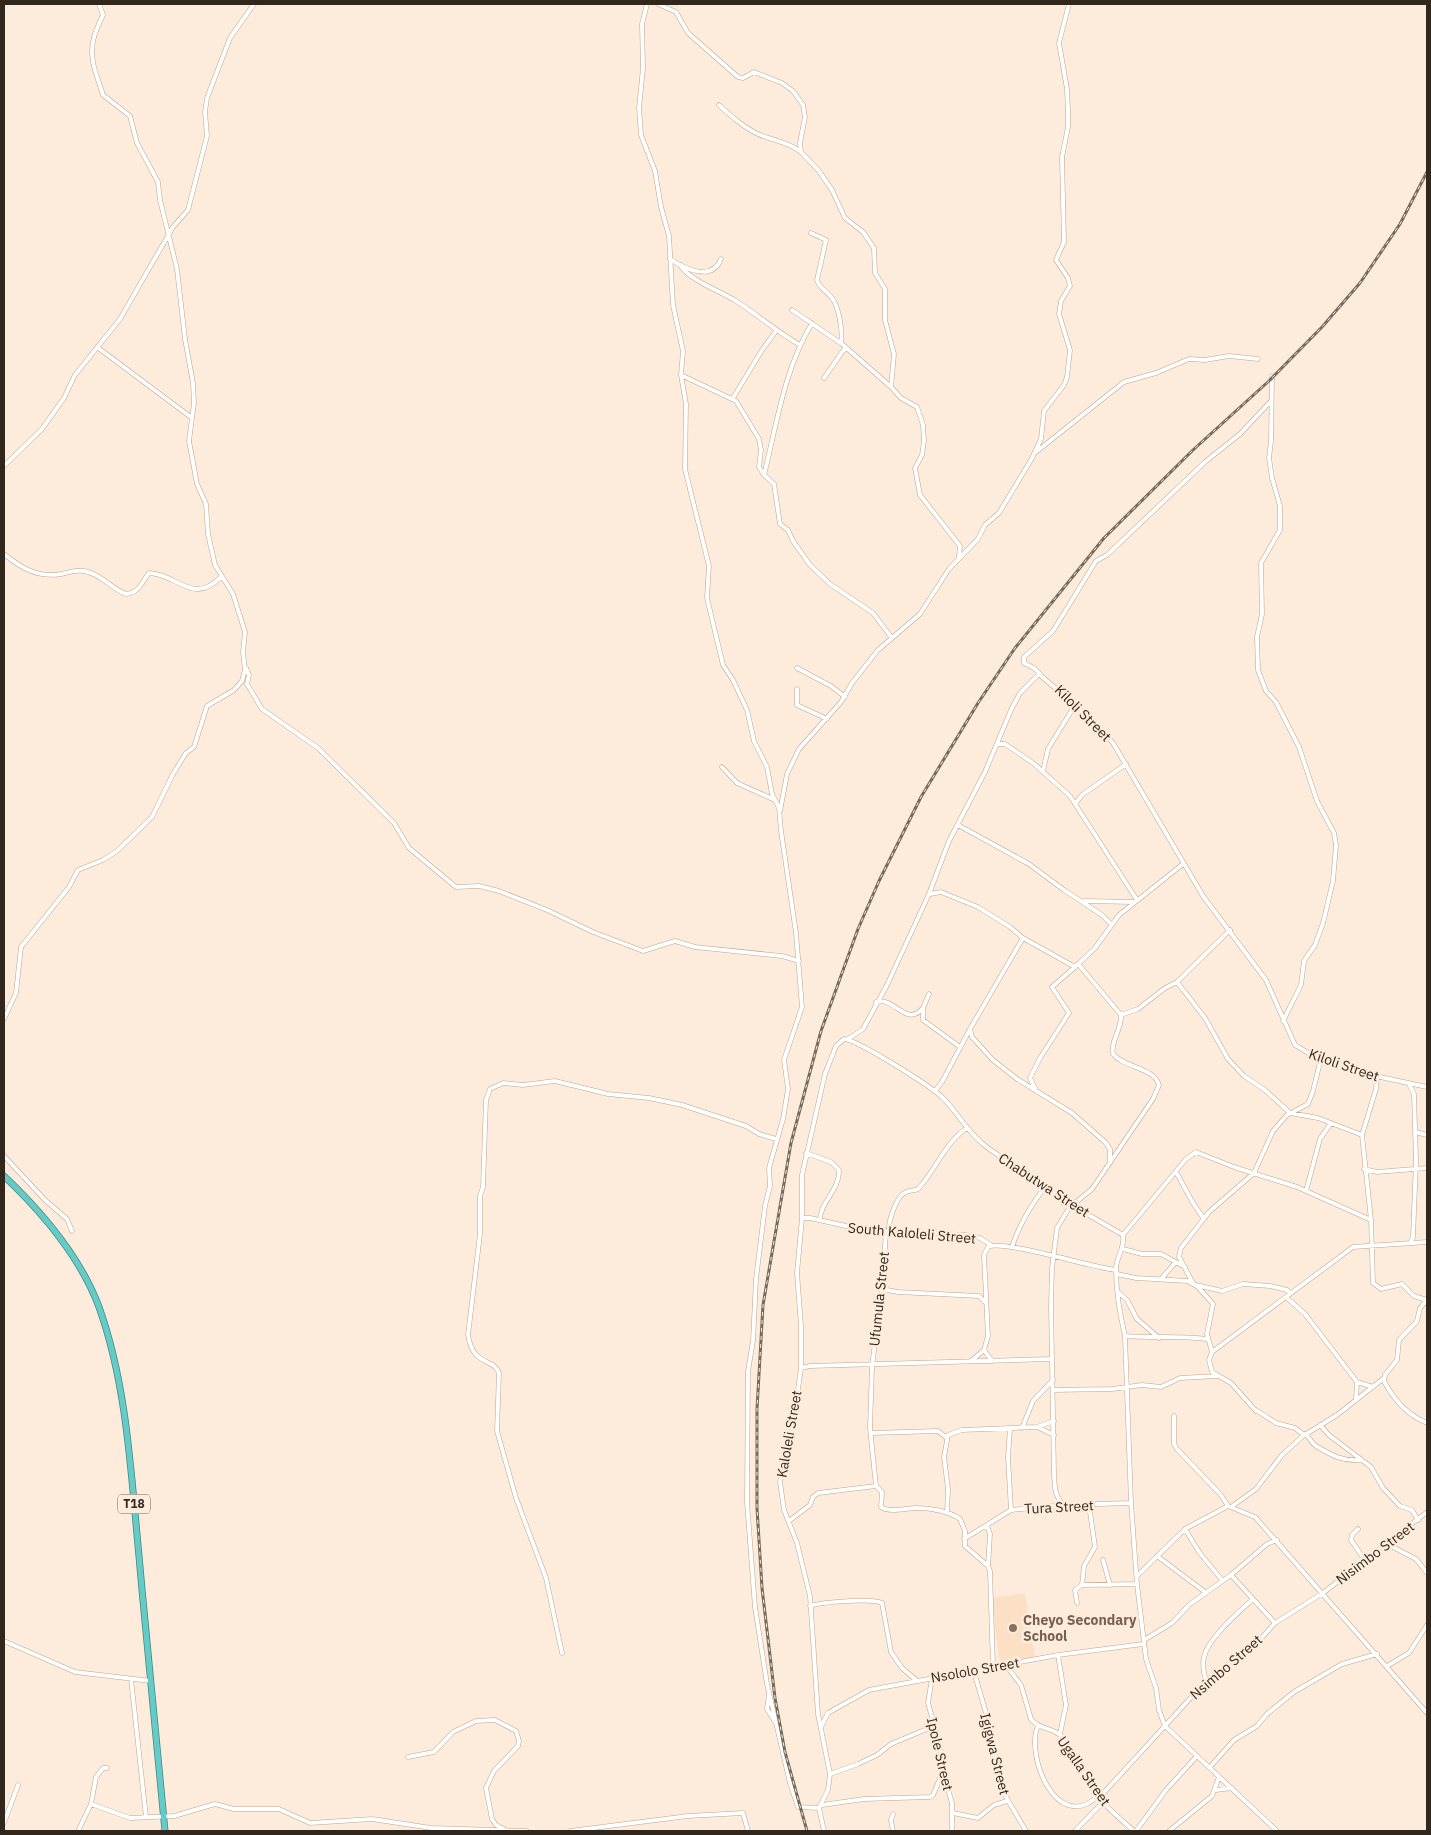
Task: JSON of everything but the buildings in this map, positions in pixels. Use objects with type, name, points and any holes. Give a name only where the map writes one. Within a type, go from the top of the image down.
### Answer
[{"type":"highway","name":"T18","points":[[4,1176],[30,1201],[67,1249],[94,1295],[114,1358],[134,1499],[165,1831]]},
{"type":"street","points":[[4,1019],[16,993],[19,955],[23,944],[37,930],[54,904],[69,887],[78,870],[103,860],[117,851],[152,816],[173,774],[186,753],[194,747],[207,706],[237,686],[243,678],[245,666],[243,652],[245,630],[233,594],[221,577],[214,561],[207,529],[206,504],[197,486],[190,449],[189,433],[192,418],[193,383],[185,339],[177,269],[168,237],[158,182],[137,143],[131,118],[102,95],[101,85],[92,67],[92,46],[103,15],[99,4]]},
{"type":"street","points":[[4,466],[42,429],[64,398],[75,375],[120,319],[168,237],[190,207],[197,169],[207,136],[205,106],[223,53],[237,26],[254,4]]},
{"type":"street","points":[[646,4],[642,24],[643,68],[639,108],[641,135],[659,186],[661,207],[668,236],[673,305],[683,352],[681,375],[686,404],[685,469],[709,566],[707,600],[723,665],[733,680],[747,710],[754,741],[768,771],[780,812]]},
{"type":"street","points":[[658,4],[676,12],[688,33],[738,77],[743,78],[751,72],[757,72],[782,83],[793,91],[805,109],[801,152]]},
{"type":"street","points":[[943,1772],[934,1795],[930,1797],[864,1799],[821,1806],[798,1807],[790,1783],[769,1694],[755,1607],[749,1545],[747,1402],[756,1279],[765,1206],[770,1186],[769,1168],[788,1088],[784,1060],[802,1007],[790,880],[781,831],[780,812],[787,774],[792,761],[802,746],[845,697],[852,682],[866,664],[920,614],[934,590],[959,557],[973,545],[985,525],[999,513],[1034,453],[1044,430],[1044,411],[1064,385],[1068,373],[1070,350],[1059,314],[1061,301],[1068,293],[1070,283],[1056,260],[1064,242],[1062,157],[1068,118],[1068,89],[1059,43],[1069,4]]},
{"type":"street","points":[[719,106],[732,118],[754,132],[789,143],[801,152],[819,171],[839,201],[845,218],[863,232],[874,248],[875,272],[885,289],[885,320],[894,354],[891,387]]},
{"type":"street","points":[[811,233],[826,240],[817,280],[820,286],[835,301],[842,328],[841,343]]},
{"type":"street","points":[[670,260],[680,266],[710,272],[718,266],[721,259]]},
{"type":"street","points":[[680,266],[685,273],[737,302],[776,331],[800,345]]},
{"type":"street","points":[[792,310],[841,343],[902,398],[916,406],[920,412],[923,425],[923,449],[915,469],[920,495],[960,546],[959,557]]},
{"type":"street","points":[[764,475],[782,391],[800,345],[812,323]]},
{"type":"street","points":[[733,398],[762,350],[776,331]]},
{"type":"street","points":[[97,347],[192,418]]},
{"type":"street","points":[[824,378],[845,348]]},
{"type":"street","points":[[1034,453],[1124,382],[1156,373],[1189,358],[1205,360],[1233,356],[1258,359]]},
{"type":"street","points":[[681,375],[733,398],[759,439],[761,450],[759,467],[764,475],[774,484],[780,524],[788,530],[810,565],[830,584],[873,613],[892,638]]},
{"type":"street","points":[[1272,376],[1270,402],[1272,441],[1269,458],[1272,478],[1280,506],[1280,530],[1261,562],[1262,614],[1257,637],[1258,670],[1266,691],[1276,702],[1299,747],[1317,801],[1332,827],[1336,845],[1333,881],[1323,923],[1315,945],[1304,961],[1301,985],[1283,1021]]},
{"type":"street","name":"Kiloli Street","points":[[1270,402],[1240,434],[1206,462],[1107,556],[1094,563],[1052,631],[1024,657],[1024,663],[1034,668],[1106,734],[1126,764],[1203,896],[1266,980],[1275,997],[1283,1021],[1298,1049],[1377,1077],[1427,1087]]},
{"type":"street","points":[[4,554],[22,568],[36,573],[56,574],[78,570],[92,573],[126,594],[136,591],[149,573],[162,575],[183,587],[198,590],[210,587],[221,577]]},
{"type":"street","points":[[245,666],[249,674],[247,684],[260,708],[318,748],[394,823],[410,848],[456,887],[479,886],[526,900],[593,932],[643,951],[675,941],[695,947],[782,956],[799,961]]},
{"type":"street","points":[[797,668],[831,686],[845,697]]},
{"type":"street","points":[[1040,674],[1036,675],[1020,693],[958,825],[930,894],[863,1029],[848,1039],[839,1042],[828,1066],[802,1174],[802,1218],[797,1273],[801,1326],[801,1368],[810,1366],[872,1366],[1052,1359]]},
{"type":"street","points":[[797,689],[797,705],[827,718]]},
{"type":"street","points":[[1043,771],[1048,749],[1075,705]]},
{"type":"street","points":[[997,744],[1005,744],[1043,771],[1065,791],[1136,901]]},
{"type":"street","points":[[1075,804],[1082,795],[1126,764]]},
{"type":"street","points":[[722,767],[737,783],[775,800]]},
{"type":"street","points":[[958,825],[1008,850],[1106,918],[1111,924]]},
{"type":"street","points":[[1036,1090],[1031,1080],[1032,1074],[1069,1013],[1052,987],[1077,966],[1111,924],[1136,901],[1184,864]]},
{"type":"street","points":[[930,894],[941,892],[978,907],[1023,938],[1077,966],[1122,1015]]},
{"type":"street","points":[[1082,901],[1136,901]]},
{"type":"street","points":[[1122,1015],[1138,1009],[1165,988],[1177,982],[1230,930]]},
{"type":"street","points":[[935,1091],[1023,938]]},
{"type":"street","points":[[1177,982],[1205,1018],[1221,1048],[1234,1066],[1290,1113],[1331,1123],[1362,1135]]},
{"type":"street","points":[[876,1002],[885,1001],[910,1016],[916,1015],[923,1008],[929,994]]},
{"type":"street","points":[[923,1008],[923,1020],[960,1047]]},
{"type":"street","points":[[1064,1505],[1060,1502],[1055,1490],[1054,1378],[1052,1359],[1051,1286],[1060,1222],[1074,1205],[1092,1189],[1153,1098],[1159,1085],[1154,1076],[1128,1066],[1113,1054],[1112,1049],[1120,1030],[1122,1015]]},
{"type":"street","points":[[970,1029],[976,1043],[994,1060],[1017,1079],[1072,1113],[1106,1142],[1110,1149],[1110,1163]]},
{"type":"street","name":"Chabutwa Street","points":[[848,1039],[935,1091],[967,1128],[1003,1160],[1123,1236]]},
{"type":"street","points":[[1321,1058],[1311,1099],[1303,1107],[1290,1113],[1273,1131],[1254,1174],[1236,1187],[1204,1219],[1178,1257],[1194,1284],[1213,1304],[1208,1341],[1212,1352],[1210,1365],[1212,1372],[1238,1389],[1256,1410],[1276,1423],[1295,1428],[1316,1446],[1345,1461],[1362,1460]]},
{"type":"street","points":[[1137,1576],[1185,1529],[1230,1507],[1256,1489],[1282,1455],[1304,1434],[1337,1415],[1384,1378],[1397,1360],[1399,1340],[1416,1321],[1420,1308],[1427,1300],[1414,1296],[1402,1284],[1381,1289],[1374,1286],[1362,1135],[1376,1089],[1377,1077]]},
{"type":"street","points":[[562,1653],[546,1576],[516,1498],[497,1431],[499,1373],[496,1366],[478,1358],[471,1347],[468,1335],[480,1234],[480,1196],[483,1187],[487,1127],[485,1108],[489,1091],[494,1086],[503,1083],[523,1085],[561,1082],[608,1094],[649,1098],[682,1105],[746,1126],[759,1134],[776,1139]]},
{"type":"street","points":[[1409,1084],[1414,1094],[1416,1168],[1413,1237],[1410,1244]]},
{"type":"street","points":[[1306,1190],[1317,1146],[1331,1123]]},
{"type":"street","name":"Ufumula Street","points":[[947,1512],[919,1508],[883,1509],[880,1505],[882,1492],[876,1486],[871,1433],[872,1366],[887,1232],[890,1221],[901,1196],[906,1192],[918,1189],[934,1170],[942,1155],[967,1128]]},
{"type":"street","points":[[1415,1132],[1427,1135]]},
{"type":"street","points":[[1277,1831],[1165,1726],[1143,1642],[1131,1503],[1125,1336],[1116,1272],[1123,1249],[1123,1236],[1192,1153],[1196,1152],[1254,1174],[1306,1190],[1370,1220]]},
{"type":"street","points":[[806,1153],[831,1162],[839,1170],[835,1190],[820,1220]]},
{"type":"street","points":[[4,1156],[45,1200],[67,1219],[72,1230]]},
{"type":"street","points":[[1364,1169],[1377,1172],[1427,1168]]},
{"type":"street","points":[[1176,1172],[1193,1203],[1202,1212],[1204,1219]]},
{"type":"street","points":[[1012,1247],[1023,1221],[1034,1201],[1045,1187]]},
{"type":"street","name":"South Kaloleli Street","points":[[802,1218],[820,1220],[849,1228],[887,1232],[964,1235],[980,1238],[991,1245],[1012,1247],[1054,1256],[1136,1278],[1161,1279],[1222,1291],[1244,1284],[1270,1286],[1287,1290],[1290,1293]]},
{"type":"street","points":[[1212,1352],[1348,1249],[1358,1245],[1427,1242]]},
{"type":"street","points":[[970,1362],[984,1350],[988,1336],[984,1255],[991,1245]]},
{"type":"street","points":[[1123,1249],[1142,1254],[1161,1254],[1185,1267]]},
{"type":"street","points":[[1161,1279],[1175,1263]]},
{"type":"street","points":[[882,1288],[898,1292],[979,1296],[986,1303]]},
{"type":"street","points":[[979,1296],[986,1288]]},
{"type":"street","points":[[1118,1292],[1127,1300],[1140,1321],[1159,1338]]},
{"type":"street","points":[[1286,1297],[1305,1314],[1357,1382],[1373,1387]]},
{"type":"street","points":[[1125,1336],[1159,1338],[1177,1336],[1222,1345]]},
{"type":"street","points":[[984,1350],[992,1361]]},
{"type":"street","name":"Kaloleli Street","points":[[801,1368],[793,1424],[780,1482],[784,1510],[806,1576],[810,1606],[821,1727],[830,1774],[828,1790],[821,1806],[824,1831]]},
{"type":"street","points":[[1053,1390],[1126,1388],[1142,1385],[1161,1387],[1180,1378],[1217,1376]]},
{"type":"street","points":[[1022,1428],[1034,1402],[1054,1378]]},
{"type":"street","points":[[1384,1378],[1386,1384],[1407,1412],[1427,1423]]},
{"type":"street","points":[[1356,1399],[1357,1382]]},
{"type":"street","points":[[1174,1416],[1174,1444],[1178,1450],[1230,1507],[1260,1520],[1427,1713]]},
{"type":"street","points":[[947,1438],[962,1430],[1037,1427],[1054,1422]]},
{"type":"street","points":[[1320,1425],[1329,1435],[1371,1468],[1383,1488],[1400,1506],[1412,1510],[1418,1520]]},
{"type":"street","points":[[1037,1427],[1054,1435]]},
{"type":"street","points":[[1010,1428],[1008,1457],[1011,1510]]},
{"type":"street","points":[[871,1433],[938,1431],[947,1438]]},
{"type":"street","points":[[947,1438],[944,1457],[947,1482],[947,1512],[960,1519],[963,1525],[967,1550],[988,1566]]},
{"type":"street","points":[[789,1521],[810,1505],[818,1494],[876,1486]]},
{"type":"street","name":"Tura Street","points":[[964,1539],[1011,1510],[1064,1505],[1089,1506],[1131,1503]]},
{"type":"street","points":[[1082,1585],[1084,1566],[1094,1547],[1089,1506]]},
{"type":"street","name":"Nisimbo Street","points":[[1323,1593],[1364,1559],[1427,1512]]},
{"type":"street","points":[[987,1526],[990,1534],[988,1566],[993,1667]]},
{"type":"street","points":[[1185,1529],[1199,1552],[1222,1580]]},
{"type":"street","points":[[1358,1529],[1352,1535],[1351,1540],[1364,1559]]},
{"type":"street","points":[[1143,1642],[1172,1623],[1206,1592],[1231,1575],[1262,1547],[1277,1540]]},
{"type":"street","points":[[1386,1543],[1416,1559],[1427,1573]]},
{"type":"street","points":[[1157,1556],[1206,1592]]},
{"type":"street","points":[[1103,1560],[1110,1584]]},
{"type":"street","points":[[1231,1575],[1275,1623]]},
{"type":"street","points":[[1077,1603],[1075,1590],[1082,1585],[1137,1584]]},
{"type":"street","name":"Nsimbo Street","points":[[1085,1812],[1206,1681],[1258,1642],[1275,1623],[1323,1593]]},
{"type":"street","points":[[1206,1681],[1203,1660],[1206,1652],[1231,1620],[1253,1599]]},
{"type":"street","points":[[810,1606],[874,1600],[882,1603],[891,1652],[902,1668],[916,1680]]},
{"type":"street","points":[[1388,1666],[1409,1653],[1427,1625]]},
{"type":"street","points":[[4,1641],[75,1672],[151,1681]]},
{"type":"street","name":"Nsololo Street","points":[[821,1727],[828,1713],[869,1690],[916,1680],[974,1672],[1005,1664],[1143,1642]]},
{"type":"street","points":[[1210,1767],[1234,1740],[1257,1726],[1267,1714],[1294,1692],[1342,1664],[1377,1654]]},
{"type":"street","points":[[1058,1655],[1066,1705],[1060,1734]]},
{"type":"street","points":[[1005,1664],[1022,1685],[1031,1719],[1038,1726],[1035,1738],[1041,1782],[1058,1807]]},
{"type":"street","name":"Igigwa Street","points":[[974,1672],[991,1730],[1002,1790],[1006,1801],[1026,1831]]},
{"type":"street","name":"Ipole Street","points":[[932,1678],[928,1704],[940,1745],[943,1772],[953,1813],[952,1831]]},
{"type":"street","points":[[131,1679],[146,1817]]},
{"type":"street","points":[[408,1758],[434,1752],[453,1732],[476,1721],[495,1720],[516,1731],[519,1741],[518,1746],[494,1770],[486,1788],[492,1818],[496,1825],[506,1830]]},
{"type":"street","points":[[830,1774],[878,1755],[891,1744],[934,1726]]},
{"type":"street","name":"Ugalla Street","points":[[1038,1726],[1060,1734],[1073,1752],[1102,1802],[1135,1831]]},
{"type":"street","points":[[1135,1831],[1166,1790],[1197,1756]]},
{"type":"street","points":[[78,1831],[91,1804],[96,1775],[103,1768],[107,1768]]},
{"type":"street","points":[[1169,1831],[1205,1802],[1216,1790],[1220,1777]]},
{"type":"street","points":[[4,1823],[18,1785]]},
{"type":"street","points":[[1216,1790],[1232,1788]]},
{"type":"street","points":[[953,1813],[978,1818],[994,1805],[1006,1801]]},
{"type":"street","points":[[1075,1831],[1102,1802]]},
{"type":"street","points":[[91,1804],[121,1817],[164,1817],[182,1814],[215,1804],[234,1809],[279,1809],[310,1823],[372,1819],[431,1829],[527,1831]]},
{"type":"street","points":[[570,1831],[688,1816],[743,1813],[748,1831]]},
{"type":"street","points":[[893,1814],[891,1820],[893,1831]]},
{"type":"shaded area","name":"Cheyo Secondary School","points":[[1025,1593],[1035,1658],[1000,1663],[991,1598]]},
{"type":"railway","points":[[807,1831],[785,1752],[775,1698],[762,1588],[757,1508],[757,1409],[763,1305],[791,1143],[821,1031],[858,929],[879,881],[921,797],[978,703],[1015,648],[1104,538],[1193,450],[1270,380],[1322,327],[1360,283],[1400,224],[1427,172]]},
{"type":"place","name":"Cheyo Secondary School","points":[[1013,1628]]}]
